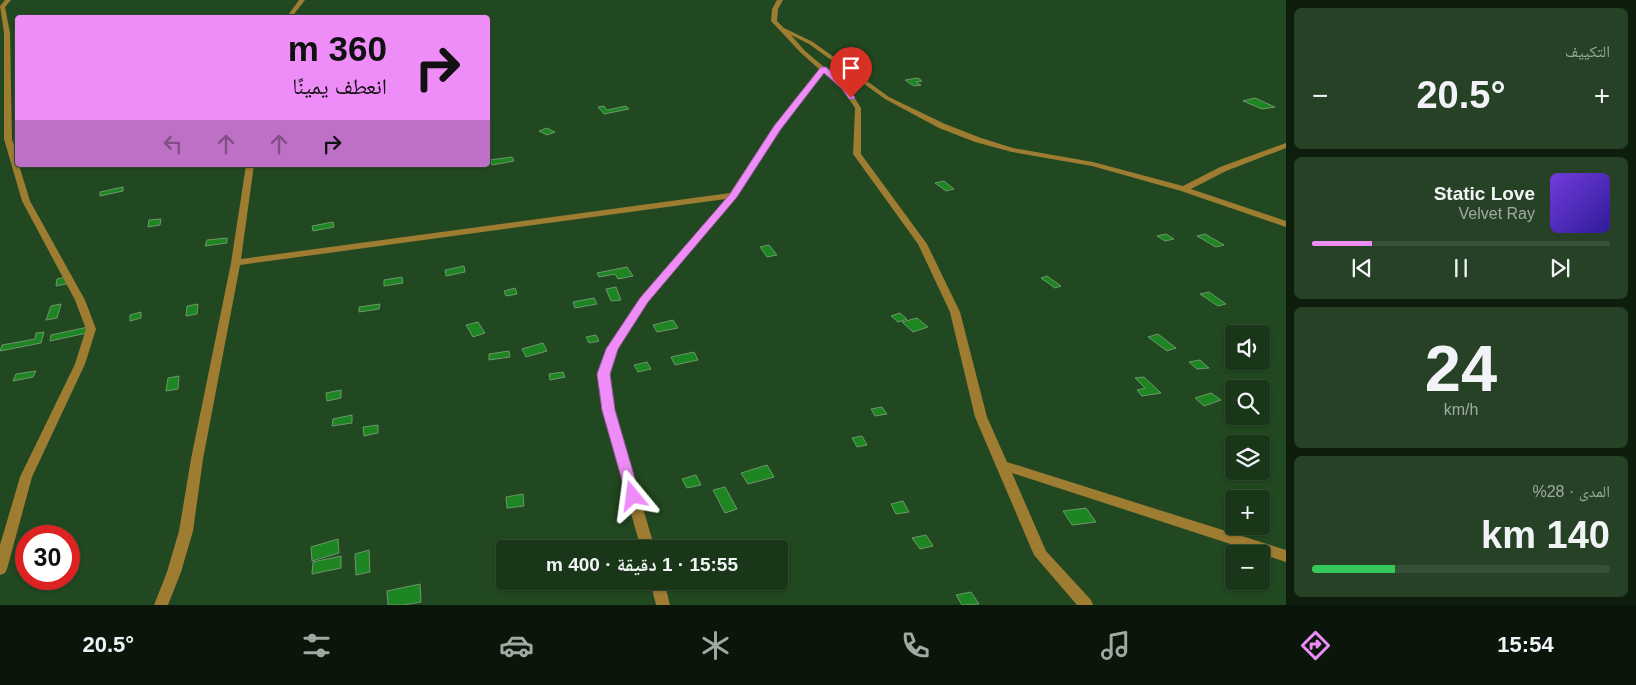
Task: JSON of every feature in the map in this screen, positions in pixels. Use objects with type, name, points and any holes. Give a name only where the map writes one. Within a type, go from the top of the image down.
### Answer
[{"type":"street","points":[[0,569],[26,477],[80,364],[91,329],[80,300],[26,201],[4,140],[7,33],[2,7],[8,0]]},
{"type":"street","points":[[290,15],[302,0]]},
{"type":"street","points":[[780,0],[775,9],[774,21],[845,87],[858,108],[857,154],[922,244],[955,312],[982,417],[1041,555],[1086,605]]},
{"type":"street","points":[[782,30],[811,43],[887,98],[951,130],[1012,150],[1093,164],[1184,189],[1286,224]]},
{"type":"street","points":[[645,540],[608,410],[604,374],[612,349],[644,300],[733,195],[777,128],[823,68]]},
{"type":"street","points":[[1184,189],[1223,169],[1286,145]]},
{"type":"street","points":[[161,605],[174,572],[186,531],[197,459],[236,263],[250,167]]},
{"type":"street","points":[[236,263],[733,195]]},
{"type":"street","points":[[1002,464],[1286,556]]},
{"type":"street","points":[[660,590],[664,605]]},
{"type":"building","points":[[918,78],[922,81],[916,82],[921,85],[914,86],[905,80]]},
{"type":"building","points":[[1255,98],[1275,107],[1262,109],[1243,101]]},
{"type":"building","points":[[604,106],[607,110],[626,106],[629,109],[604,114],[598,107]]},
{"type":"building","points":[[547,128],[555,132],[547,135],[539,131]]},
{"type":"building","points":[[512,157],[514,161],[492,165],[490,160]]},
{"type":"building","points":[[944,181],[954,189],[946,191],[935,183]]},
{"type":"building","points":[[123,187],[123,191],[100,196],[100,192]]},
{"type":"building","points":[[161,219],[160,225],[148,227],[149,220]]},
{"type":"building","points":[[333,222],[334,227],[313,231],[312,226]]},
{"type":"building","points":[[1166,234],[1174,239],[1165,241],[1157,236]]},
{"type":"building","points":[[1205,234],[1224,245],[1216,247],[1197,236]]},
{"type":"building","points":[[227,238],[227,243],[205,246],[207,240]]},
{"type":"building","points":[[769,245],[777,255],[767,257],[760,247]]},
{"type":"building","points":[[464,266],[465,272],[446,276],[445,270]]},
{"type":"building","points":[[627,267],[633,276],[618,279],[615,274],[599,277],[597,273]]},
{"type":"building","points":[[1047,276],[1061,286],[1055,288],[1041,278]]},
{"type":"building","points":[[66,277],[66,284],[56,286],[57,279]]},
{"type":"building","points":[[402,277],[403,283],[384,286],[384,280]]},
{"type":"building","points":[[616,287],[621,300],[611,301],[606,289]]},
{"type":"building","points":[[515,288],[517,294],[506,296],[504,291]]},
{"type":"building","points":[[1209,292],[1226,304],[1218,306],[1200,294]]},
{"type":"building","points":[[594,298],[597,304],[575,308],[573,302]]},
{"type":"building","points":[[61,304],[57,318],[46,320],[51,306]]},
{"type":"building","points":[[198,304],[197,314],[186,316],[187,306]]},
{"type":"building","points":[[380,304],[379,309],[359,312],[359,307]]},
{"type":"building","points":[[141,312],[141,318],[130,321],[130,315]]},
{"type":"building","points":[[900,313],[907,319],[898,322],[891,316]]},
{"type":"building","points":[[917,318],[928,327],[913,332],[902,322]]},
{"type":"building","points":[[673,320],[678,328],[657,332],[653,325]]},
{"type":"building","points":[[478,322],[485,333],[473,337],[466,325]]},
{"type":"building","points":[[88,327],[87,333],[50,341],[51,335]]},
{"type":"building","points":[[44,332],[41,343],[0,351],[2,345],[35,339],[36,333]]},
{"type":"building","points":[[1158,334],[1176,348],[1167,351],[1148,337]]},
{"type":"building","points":[[596,335],[599,341],[589,343],[586,337]]},
{"type":"building","points":[[543,343],[547,351],[526,357],[522,349]]},
{"type":"building","points":[[509,351],[510,357],[489,360],[489,354]]},
{"type":"building","points":[[694,352],[698,360],[675,365],[671,357]]},
{"type":"building","points":[[1200,360],[1209,368],[1197,369],[1189,362]]},
{"type":"building","points":[[647,362],[651,369],[638,372],[634,365]]},
{"type":"building","points":[[36,371],[33,377],[13,381],[16,374]]},
{"type":"building","points":[[563,372],[565,377],[550,380],[549,374]]},
{"type":"building","points":[[179,376],[178,389],[166,391],[168,378]]},
{"type":"building","points":[[1144,377],[1161,393],[1142,396],[1137,390],[1145,388],[1135,378]]},
{"type":"building","points":[[341,390],[341,398],[327,401],[326,393]]},
{"type":"building","points":[[1211,393],[1221,400],[1204,406],[1195,398]]},
{"type":"building","points":[[882,407],[887,414],[875,416],[871,409]]},
{"type":"building","points":[[352,415],[352,423],[332,426],[333,419]]},
{"type":"building","points":[[378,425],[378,433],[364,436],[363,427]]},
{"type":"building","points":[[862,436],[867,445],[857,447],[852,438]]},
{"type":"building","points":[[767,465],[774,477],[748,484],[741,473]]},
{"type":"building","points":[[696,475],[701,485],[687,488],[682,479]]},
{"type":"building","points":[[725,487],[737,509],[725,513],[713,490]]},
{"type":"building","points":[[523,494],[524,506],[507,508],[506,497]]},
{"type":"building","points":[[903,501],[909,512],[896,514],[891,504]]},
{"type":"building","points":[[1086,508],[1096,522],[1072,525],[1063,511]]},
{"type":"building","points":[[926,535],[933,546],[920,549],[912,538]]},
{"type":"building","points":[[338,539],[339,553],[312,561],[311,547]]},
{"type":"building","points":[[369,550],[370,572],[356,575],[355,554]]},
{"type":"building","points":[[341,556],[341,568],[312,574],[313,562]]},
{"type":"building","points":[[420,584],[421,602],[388,605],[387,591]]},
{"type":"building","points":[[971,592],[979,604],[962,605],[956,595]]},
{"type":"route","points":[[633,496],[608,410],[604,374],[612,349],[644,300],[733,195],[777,128],[823,68],[845,87],[851,98]]}]
